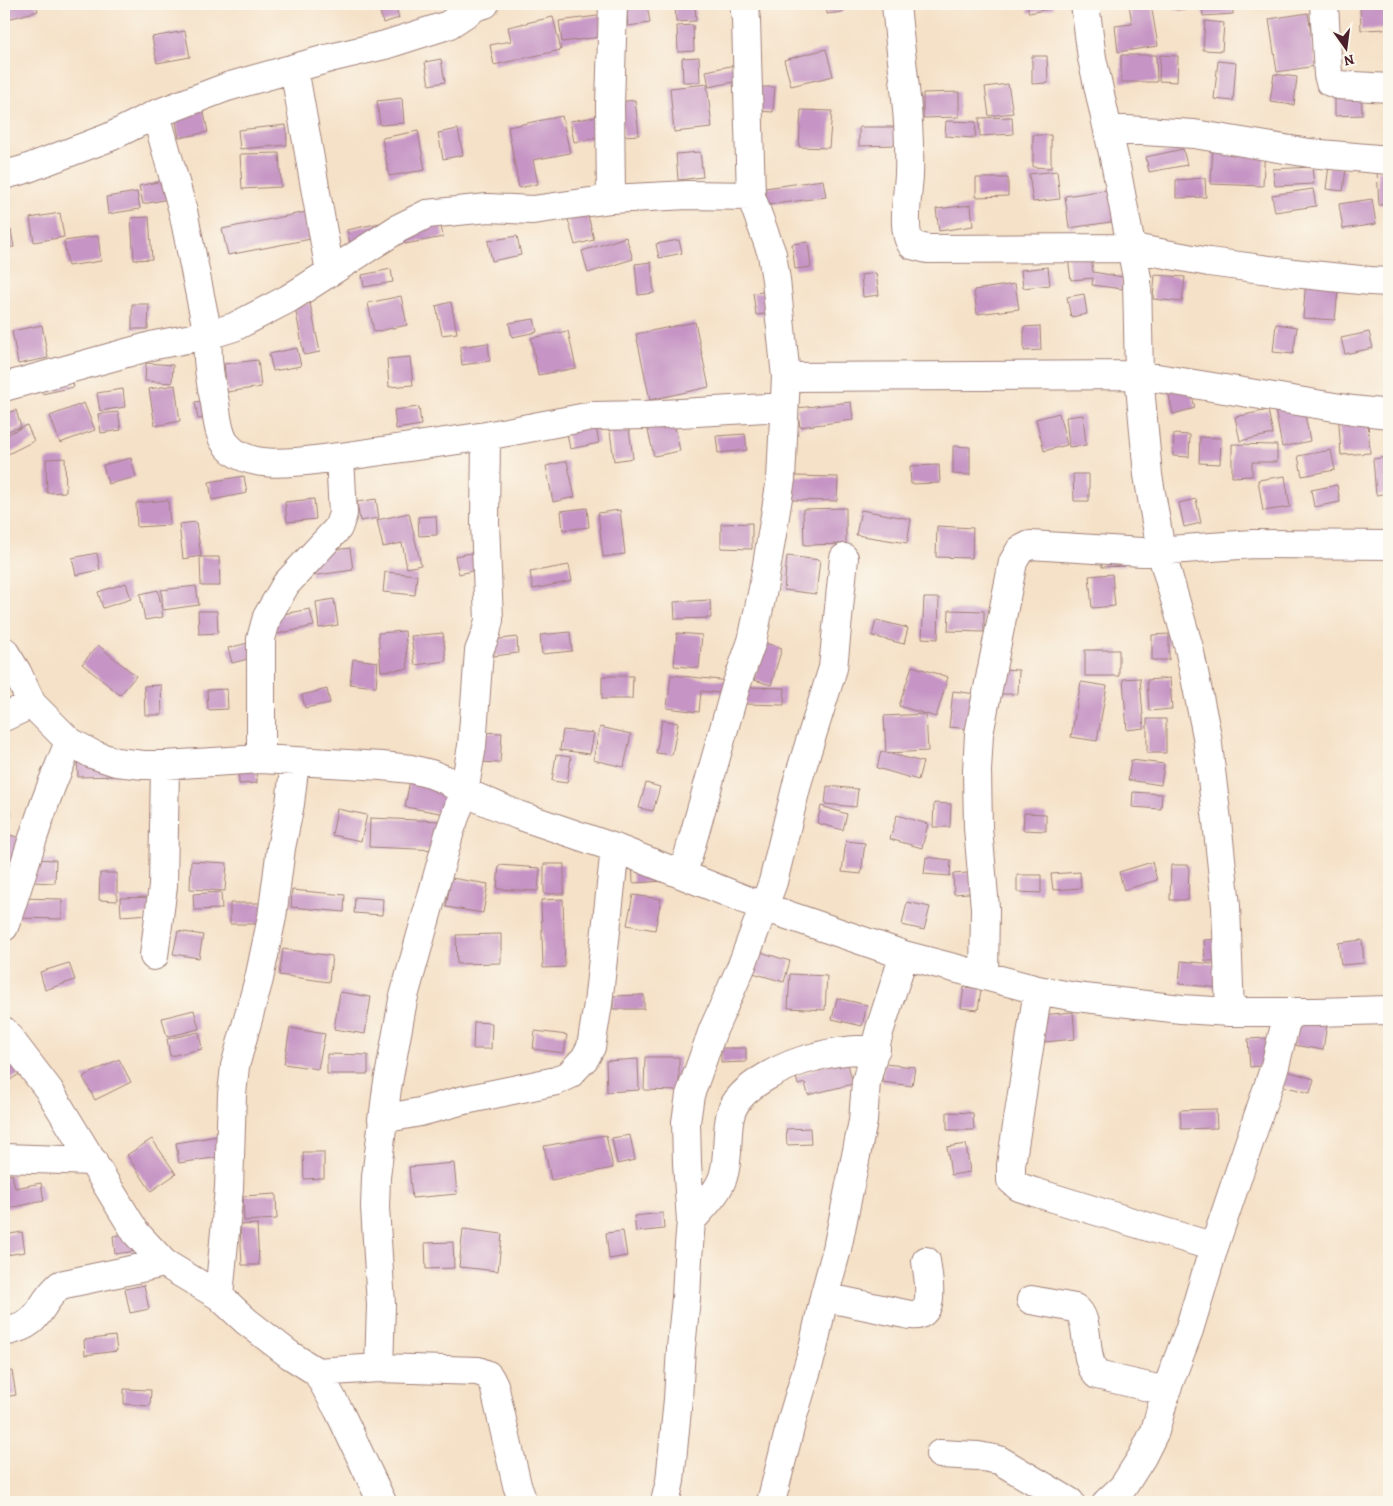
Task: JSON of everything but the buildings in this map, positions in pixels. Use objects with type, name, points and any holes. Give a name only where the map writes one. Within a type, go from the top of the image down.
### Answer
[{"type":"street","points":[[4,175],[23,170],[110,136],[156,114],[227,87],[385,45],[448,25],[477,6],[485,4]]},
{"type":"street","points":[[611,199],[610,105],[613,4]]},
{"type":"street","points":[[683,874],[736,686],[752,641],[763,589],[781,479],[786,377],[772,254],[751,196],[744,4]]},
{"type":"street","points":[[896,4],[906,85],[909,172],[907,234],[912,245],[927,249],[1133,248],[1209,262],[1370,282],[1389,282]]},
{"type":"street","points":[[1085,4],[1092,58],[1109,129],[1133,248],[1137,278],[1139,374],[1148,475],[1161,551],[1189,648],[1207,736],[1226,906],[1230,1012]]},
{"type":"street","points":[[1324,4],[1330,82],[1338,86],[1389,88]]},
{"type":"street","points":[[294,68],[330,272]]},
{"type":"street","points":[[156,114],[183,211],[208,335],[207,349],[213,396],[220,430],[226,444],[241,456],[268,464],[340,457],[486,436],[592,416],[784,407]]},
{"type":"street","points":[[1109,129],[1194,134],[1318,154],[1389,160]]},
{"type":"street","points":[[4,386],[155,345],[208,335],[234,327],[288,299],[399,228],[427,214],[488,208],[533,210],[611,199],[688,195],[751,196]]},
{"type":"street","points":[[786,377],[1139,374],[1353,410],[1389,414]]},
{"type":"street","points":[[379,1368],[381,1305],[375,1207],[382,1119],[403,1000],[450,830],[464,792],[472,746],[479,651],[486,633],[488,620],[485,523],[486,436]]},
{"type":"street","points":[[261,759],[261,640],[267,617],[286,584],[338,528],[343,514],[340,457]]},
{"type":"street","points":[[984,976],[985,908],[978,828],[977,771],[979,734],[1012,562],[1020,550],[1030,545],[1142,552],[1253,544],[1389,545]]},
{"type":"street","points":[[665,1502],[670,1481],[678,1400],[680,1348],[686,1298],[691,1220],[686,1122],[690,1095],[713,1030],[742,965],[773,882],[798,780],[832,668],[844,558]]},
{"type":"street","points":[[4,651],[17,672],[32,704],[69,741],[92,754],[116,762],[165,765],[261,759],[411,769],[446,780],[464,792],[518,815],[615,848],[764,907],[904,956],[1038,990],[1085,998],[1181,1009],[1230,1012],[1389,1010]]},
{"type":"street","points":[[4,717],[32,704]]},
{"type":"street","points":[[4,927],[69,741]]},
{"type":"street","points":[[219,1296],[229,1188],[234,1066],[259,979],[272,917],[295,761]]},
{"type":"street","points":[[154,956],[163,886],[165,765]]},
{"type":"street","points":[[382,1119],[420,1112],[460,1100],[556,1081],[569,1075],[579,1064],[591,1046],[598,1004],[615,848]]},
{"type":"street","points":[[771,1502],[793,1416],[812,1353],[841,1230],[863,1121],[866,1082],[880,1029],[904,956]]},
{"type":"street","points":[[1038,990],[1011,1165],[1011,1180],[1019,1187],[1034,1192],[1214,1247]]},
{"type":"street","points":[[1107,1502],[1123,1487],[1155,1432],[1166,1391],[1189,1330],[1214,1247],[1275,1066],[1290,1012]]},
{"type":"street","points":[[4,1031],[49,1090],[94,1161],[136,1233],[164,1263],[219,1296],[246,1321],[290,1355],[318,1372],[339,1411],[382,1502]]},
{"type":"street","points":[[691,1220],[723,1179],[732,1111],[746,1091],[767,1076],[804,1060],[852,1050],[876,1049]]},
{"type":"street","points":[[4,1158],[94,1161]]},
{"type":"street","points":[[824,1297],[910,1315],[921,1314],[926,1309],[929,1296],[926,1261]]},
{"type":"street","points":[[4,1332],[24,1326],[34,1320],[52,1293],[60,1285],[164,1263]]},
{"type":"street","points":[[1031,1300],[1075,1308],[1079,1311],[1084,1322],[1090,1364],[1097,1375],[1166,1391]]},
{"type":"street","points":[[318,1372],[379,1368],[478,1371],[488,1375],[494,1385],[523,1502]]},
{"type":"street","points":[[940,1454],[978,1456],[999,1460],[1070,1502]]}]
